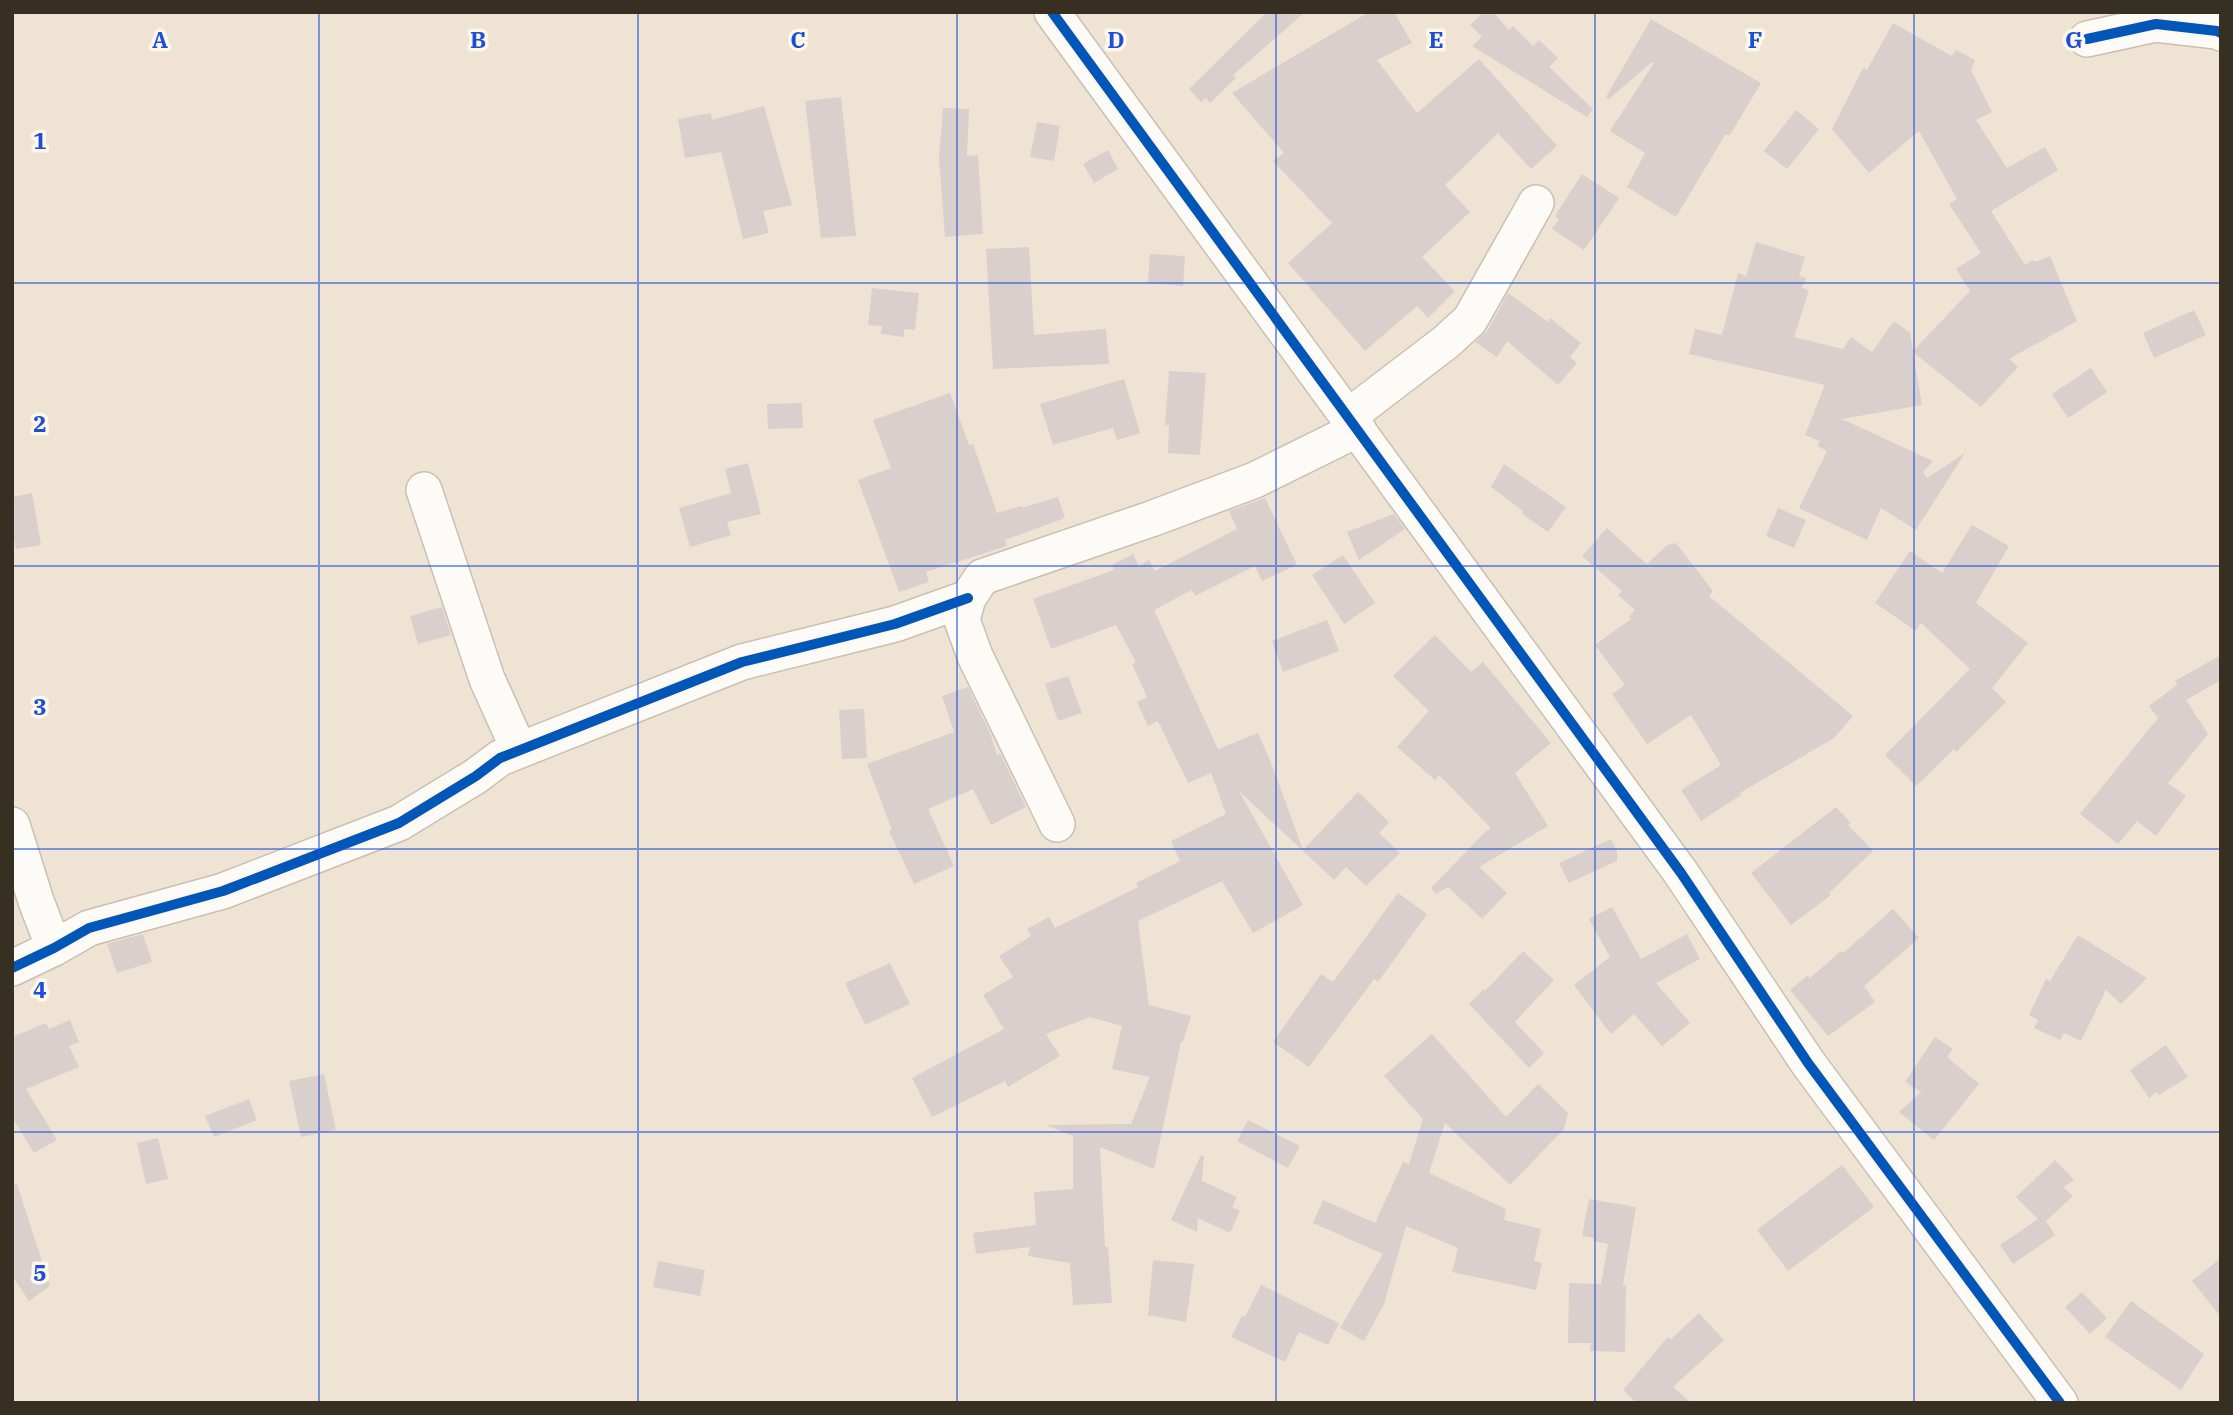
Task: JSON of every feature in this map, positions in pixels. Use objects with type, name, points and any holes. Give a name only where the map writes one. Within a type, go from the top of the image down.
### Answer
[{"type":"street","points":[[1052,12],[1681,873],[1808,1063],[2060,1403]]},
{"type":"street","points":[[2087,39],[2156,24],[2221,33]]},
{"type":"street","points":[[1057,824],[975,656],[962,621],[968,598],[982,577],[1255,480],[1353,422],[1469,320],[1536,203]]},
{"type":"street","points":[[424,490],[486,679],[519,750]]},
{"type":"street","points":[[12,968],[89,928],[223,891],[399,823],[466,783],[500,758],[742,662],[895,624],[968,598]]},
{"type":"street","points":[[12,825],[54,948]]},
{"type":"building","points":[[1267,12],[1305,12],[1233,75],[1236,78],[1210,103],[1206,98],[1201,102],[1189,89]]},
{"type":"building","points":[[1369,12],[1394,12],[1412,43],[1377,60],[1417,113],[1479,59],[1557,146],[1531,169],[1498,133],[1445,185],[1470,212],[1422,257],[1455,291],[1428,318],[1417,306],[1365,351],[1288,263],[1332,223],[1273,161],[1284,153],[1232,93]]},
{"type":"building","points":[[1484,12],[1493,12],[1509,30],[1513,26],[1533,46],[1539,40],[1558,58],[1549,67],[1593,109],[1587,117],[1472,46],[1482,37],[1470,25]]},
{"type":"building","points":[[1651,19],[1761,83],[1730,135],[1725,135],[1676,217],[1627,187],[1645,153],[1610,131],[1654,63],[1609,99],[1606,97]]},
{"type":"building","points":[[1893,23],[1952,56],[1956,50],[1975,60],[1971,70],[1992,112],[1976,120],[2007,168],[2045,147],[2058,170],[1991,211],[2025,265],[2050,256],[2077,321],[2009,359],[2018,367],[1981,407],[1913,352],[1922,405],[1842,419],[1933,461],[1923,472],[1927,478],[1965,453],[1916,530],[1881,508],[1867,540],[1799,508],[1827,451],[1817,446],[1820,441],[1805,435],[1825,385],[1689,354],[1695,329],[1722,335],[1738,273],[1746,276],[1756,242],[1805,257],[1799,276],[1806,278],[1802,288],[1809,290],[1794,337],[1843,349],[1851,337],[1872,352],[1894,321],[1910,333],[1913,351],[1970,291],[1956,269],[1981,253],[1949,204],[1957,199],[1919,131],[1869,173],[1832,129],[1863,68],[1867,70]]},
{"type":"building","points":[[841,97],[856,236],[821,238],[805,101]]},
{"type":"building","points":[[764,106],[792,205],[763,211],[769,233],[743,239],[721,152],[685,158],[678,119],[711,113],[712,120]]},
{"type":"building","points":[[943,108],[969,109],[967,156],[978,155],[983,234],[945,237],[939,158]]},
{"type":"building","points":[[1796,110],[1819,129],[1787,169],[1764,151]]},
{"type":"building","points":[[1037,122],[1060,126],[1054,161],[1030,157]]},
{"type":"building","points":[[1108,150],[1118,169],[1094,183],[1083,164]]},
{"type":"building","points":[[1582,174],[1619,198],[1584,250],[1552,229],[1559,219],[1555,216]]},
{"type":"building","points":[[1029,247],[1034,335],[1106,329],[1109,364],[993,369],[986,249]]},
{"type":"building","points":[[1150,254],[1185,256],[1183,286],[1148,283]]},
{"type":"building","points":[[872,288],[919,293],[915,330],[904,329],[904,337],[881,334],[882,326],[868,325]]},
{"type":"building","points":[[1508,293],[1548,322],[1550,318],[1581,343],[1570,357],[1577,363],[1558,385],[1507,341],[1497,357],[1475,342],[1488,330]]},
{"type":"building","points":[[2194,310],[2206,335],[2154,358],[2143,333]]},
{"type":"building","points":[[2091,368],[2107,392],[2068,418],[2052,394]]},
{"type":"building","points":[[1169,371],[1206,373],[1200,455],[1168,453],[1169,425],[1165,426]]},
{"type":"building","points":[[1124,379],[1140,433],[1117,440],[1113,428],[1053,445],[1040,404]]},
{"type":"building","points":[[950,393],[969,445],[973,444],[997,513],[1058,497],[1065,518],[1005,540],[1007,546],[926,572],[929,582],[899,592],[858,480],[891,468],[873,420]]},
{"type":"building","points":[[802,403],[803,428],[768,429],[767,404]]},
{"type":"building","points":[[748,463],[761,514],[727,522],[731,535],[690,547],[679,508],[731,493],[725,469]]},
{"type":"building","points":[[1504,464],[1566,507],[1548,532],[1491,487]]},
{"type":"building","points":[[32,493],[41,545],[16,549],[12,529],[12,497]]},
{"type":"building","points":[[1265,498],[1297,565],[1262,581],[1255,566],[1195,596],[1192,590],[1154,610],[1218,749],[1258,733],[1303,850],[1358,792],[1389,822],[1379,833],[1400,853],[1366,886],[1346,867],[1334,880],[1239,791],[1303,905],[1253,933],[1222,881],[1138,921],[1149,1005],[1191,1016],[1181,1042],[1154,1169],[1100,1147],[1105,1247],[1108,1247],[1112,1303],[1073,1305],[1070,1263],[1028,1256],[1030,1247],[976,1254],[973,1233],[1036,1225],[1034,1192],[1073,1189],[1073,1136],[1046,1125],[1131,1124],[1150,1077],[1112,1069],[1122,1026],[1090,1017],[1046,1034],[1060,1056],[1008,1087],[1005,1081],[932,1117],[912,1078],[1004,1029],[983,995],[1013,977],[999,956],[1031,936],[1027,929],[1049,917],[1055,928],[1138,887],[1136,883],[1180,861],[1171,841],[1226,814],[1211,773],[1188,783],[1158,721],[1148,726],[1137,702],[1147,697],[1132,664],[1136,662],[1116,625],[1051,649],[1033,599],[1114,570],[1112,565],[1133,554],[1139,566],[1149,560],[1155,571],[1237,529],[1229,511]]},
{"type":"building","points":[[1778,508],[1806,520],[1794,548],[1766,536]]},
{"type":"building","points":[[1394,514],[1405,529],[1359,560],[1347,532]]},
{"type":"building","points":[[1972,525],[2009,546],[1976,603],[2028,643],[1992,688],[2006,702],[1956,752],[1954,749],[1916,786],[1885,755],[1970,669],[1921,623],[1916,631],[1875,603],[1910,551],[1942,573]]},
{"type":"building","points":[[1607,528],[1647,564],[1667,545],[1676,543],[1713,591],[1709,596],[1853,716],[1834,738],[1740,793],[1741,795],[1701,821],[1681,790],[1721,765],[1691,715],[1647,744],[1612,694],[1625,685],[1595,645],[1631,619],[1629,617],[1635,610],[1618,595],[1622,591],[1582,556]]},
{"type":"building","points":[[1343,555],[1375,603],[1344,624],[1312,575]]},
{"type":"building","points":[[442,607],[451,635],[418,644],[410,616]]},
{"type":"building","points":[[1327,620],[1339,651],[1283,672],[1272,641]]},
{"type":"building","points":[[1435,635],[1471,672],[1483,662],[1551,743],[1515,773],[1548,826],[1479,867],[1507,893],[1482,919],[1448,887],[1436,894],[1431,888],[1491,828],[1439,775],[1435,780],[1397,747],[1429,711],[1393,676]]},
{"type":"building","points":[[2221,655],[2221,680],[2186,700],[2208,734],[2168,783],[2186,796],[2156,836],[2137,821],[2118,844],[2080,814],[2158,718],[2149,706],[2177,685],[2182,693],[2175,681]]},
{"type":"building","points":[[1068,676],[1082,713],[1058,721],[1045,684]]},
{"type":"building","points":[[968,687],[990,733],[997,755],[1000,753],[1026,807],[991,825],[973,789],[928,809],[954,866],[914,884],[889,831],[892,830],[867,764],[954,732],[942,696]]},
{"type":"building","points":[[864,709],[867,758],[842,759],[839,710]]},
{"type":"building","points":[[1836,807],[1851,823],[1848,825],[1873,851],[1829,893],[1831,895],[1791,925],[1751,873]]},
{"type":"building","points":[[1611,839],[1617,852],[1617,861],[1569,883],[1559,863]]},
{"type":"building","points":[[1398,893],[1427,914],[1378,982],[1374,979],[1309,1067],[1273,1042],[1321,974],[1333,982]]},
{"type":"building","points":[[1612,907],[1641,959],[1687,934],[1700,959],[1656,983],[1690,1023],[1662,1046],[1634,1014],[1611,1034],[1574,985],[1610,957],[1589,919]]},
{"type":"building","points":[[1893,909],[1919,938],[1864,986],[1875,1002],[1828,1036],[1790,990],[1808,975],[1810,978],[1841,951],[1843,953]]},
{"type":"building","points":[[143,934],[152,962],[117,973],[107,944]]},
{"type":"building","points":[[2078,935],[2147,978],[2121,1004],[2106,990],[2081,1041],[2064,1033],[2060,1040],[2034,1028],[2038,1020],[2029,1015],[2046,979],[2050,981]]},
{"type":"building","points":[[1523,951],[1554,980],[1515,1022],[1544,1053],[1529,1068],[1469,1004]]},
{"type":"building","points":[[890,963],[910,1004],[865,1025],[845,983]]},
{"type":"building","points":[[70,1020],[79,1042],[69,1046],[79,1067],[26,1089],[57,1140],[34,1153],[12,1117],[12,1037],[46,1023],[49,1029]]},
{"type":"building","points":[[1432,1034],[1506,1117],[1538,1084],[1568,1113],[1564,1129],[1510,1185],[1445,1123],[1429,1173],[1506,1209],[1504,1220],[1541,1229],[1534,1261],[1542,1263],[1536,1290],[1452,1272],[1458,1248],[1406,1226],[1384,1304],[1364,1341],[1340,1328],[1383,1254],[1313,1223],[1323,1200],[1375,1223],[1403,1162],[1409,1164],[1423,1119],[1384,1076]]},
{"type":"building","points":[[1935,1037],[1953,1049],[1947,1057],[1979,1084],[1934,1140],[1899,1112],[1921,1092],[1905,1082]]},
{"type":"building","points":[[2166,1045],[2188,1077],[2149,1098],[2130,1070]]},
{"type":"building","points":[[324,1074],[336,1130],[301,1137],[289,1081]]},
{"type":"building","points":[[249,1099],[257,1120],[214,1137],[205,1116]]},
{"type":"building","points":[[1248,1120],[1300,1146],[1288,1168],[1237,1141]]},
{"type":"building","points":[[158,1138],[168,1179],[146,1184],[137,1143]]},
{"type":"building","points":[[1201,1155],[1204,1156],[1202,1181],[1237,1197],[1232,1207],[1240,1211],[1230,1233],[1198,1218],[1197,1232],[1171,1220]]},
{"type":"building","points":[[2055,1160],[2074,1180],[2063,1187],[2073,1196],[2046,1221],[2055,1235],[2013,1264],[2000,1245],[2038,1219],[2016,1197]]},
{"type":"building","points":[[1842,1165],[1874,1207],[1788,1271],[1757,1230]]},
{"type":"building","points":[[12,1184],[17,1184],[50,1286],[29,1301],[12,1276]]},
{"type":"building","points":[[1589,1199],[1636,1207],[1623,1285],[1626,1285],[1625,1352],[1590,1351],[1591,1343],[1568,1343],[1569,1283],[1601,1284],[1608,1244],[1582,1236]]},
{"type":"building","points":[[2221,1258],[2221,1317],[2192,1281]]},
{"type":"building","points":[[1153,1260],[1194,1264],[1186,1322],[1148,1315]]},
{"type":"building","points":[[658,1261],[705,1270],[700,1296],[653,1287]]},
{"type":"building","points":[[1261,1285],[1339,1323],[1328,1345],[1299,1332],[1285,1362],[1231,1337],[1242,1316],[1245,1317]]},
{"type":"building","points":[[2082,1292],[2107,1318],[2090,1334],[2065,1307]]},
{"type":"building","points":[[2131,1301],[2204,1354],[2181,1390],[2105,1337]]},
{"type":"building","points":[[1699,1313],[1724,1340],[1673,1387],[1691,1403],[1637,1403],[1623,1390],[1668,1337],[1671,1339]]},
{"type":"cycle path","points":[[1052,12],[1681,873],[1808,1063],[2060,1403]]},
{"type":"cycle path","points":[[2087,39],[2156,24],[2221,33]]},
{"type":"cycle path","points":[[12,968],[89,928],[223,891],[399,823],[476,776],[500,758],[742,662],[895,624],[968,598]]}]
